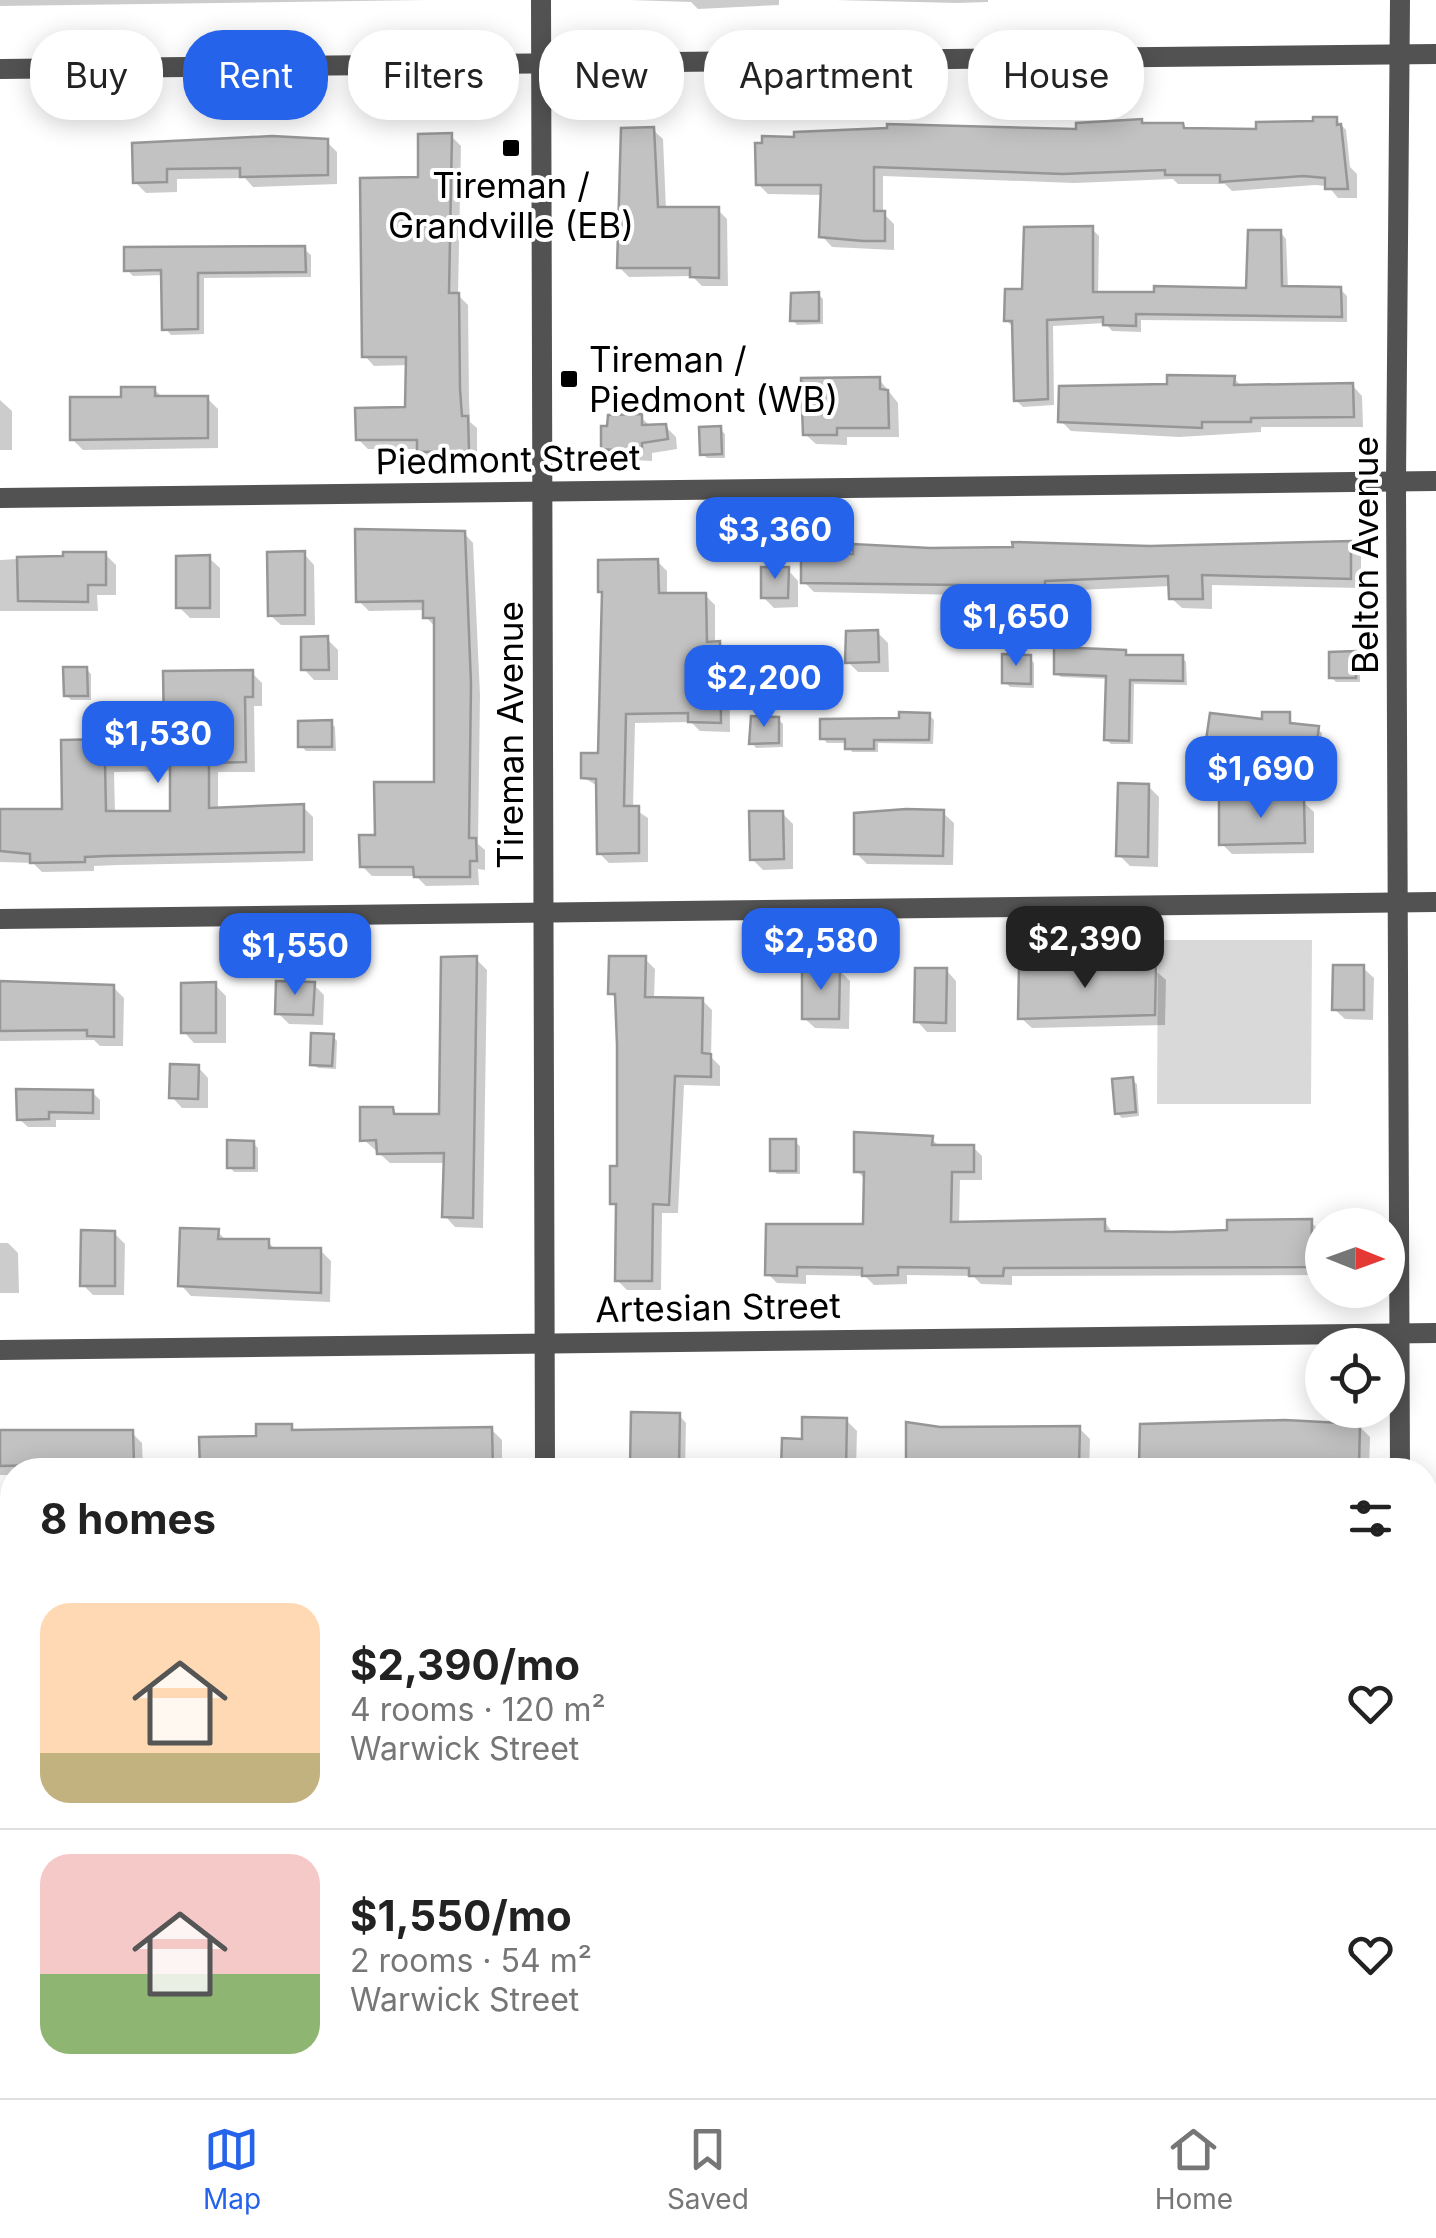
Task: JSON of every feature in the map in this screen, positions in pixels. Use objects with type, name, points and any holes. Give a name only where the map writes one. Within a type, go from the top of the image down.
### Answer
[{"type":"street","name":"Tireman Avenue","points":[[540,0],[540,30]]},
{"type":"street","name":"Belton Avenue","points":[[1400,0],[1396,482],[1400,1328]]},
{"type":"street","points":[[684,62],[1436,54]]},
{"type":"street","points":[[0,69],[539,64]]},
{"type":"street","name":"Tireman Avenue","points":[[540,120],[544,1458]]},
{"type":"street","name":"Piedmont Street","points":[[0,498],[1436,481]]},
{"type":"street","points":[[0,918],[1436,902]]},
{"type":"street","name":"Artesian Street","points":[[1405,1334],[1436,1333]]},
{"type":"street","name":"Artesian Street","points":[[0,1350],[1305,1335]]},
{"type":"street","name":"Belton Avenue","points":[[1400,1428],[1400,1458]]},
{"type":"shaded area","points":[[1158,940],[1312,940],[1311,1104],[1157,1104]]},
{"type":"building","points":[[1313,117],[1337,117],[1337,125],[1341,124],[1348,189],[1325,189],[1325,178],[1303,176],[1220,182],[1220,175],[1165,175],[1165,170],[1062,174],[874,167],[874,211],[885,211],[885,241],[863,241],[819,237],[821,185],[756,185],[755,143],[762,143],[762,136],[794,137],[794,132],[887,128],[887,124],[1076,129],[1076,123],[1126,120],[1183,123],[1184,128],[1256,129],[1256,122],[1313,121]]},
{"type":"building","points":[[654,127],[658,207],[719,207],[719,278],[690,277],[690,268],[617,268],[621,128]]},
{"type":"building","points":[[452,133],[449,293],[459,293],[460,389],[462,416],[468,416],[469,451],[417,452],[417,440],[356,440],[355,408],[405,407],[406,357],[362,357],[360,178],[418,177],[418,134]]},
{"type":"building","points":[[272,136],[328,139],[328,175],[240,177],[240,168],[167,169],[167,182],[133,183],[132,143]]},
{"type":"building","points":[[1093,226],[1093,292],[1154,292],[1154,286],[1246,288],[1248,230],[1281,230],[1282,286],[1341,287],[1342,317],[1136,314],[1136,326],[1103,325],[1103,317],[1047,320],[1048,399],[1014,401],[1012,321],[1004,321],[1005,289],[1022,289],[1024,227]]},
{"type":"building","points":[[305,246],[306,272],[198,273],[198,329],[162,330],[161,270],[124,271],[124,247]]},
{"type":"building","points":[[819,292],[819,321],[790,321],[791,293]]},
{"type":"building","points":[[1167,375],[1235,376],[1234,385],[1353,383],[1354,417],[1251,418],[1251,422],[1202,422],[1202,428],[1058,422],[1059,386],[1167,384]]},
{"type":"building","points":[[880,377],[880,389],[888,390],[889,428],[837,428],[837,435],[803,435],[801,378]]},
{"type":"building","points":[[121,387],[155,387],[155,396],[208,396],[208,438],[70,440],[70,397],[121,397]]},
{"type":"building","points":[[642,414],[642,425],[666,424],[668,439],[642,443],[642,452],[601,449],[601,426],[607,426],[608,415]]},
{"type":"building","points":[[721,426],[722,454],[700,455],[699,427]]},
{"type":"building","points":[[355,529],[465,531],[471,684],[469,838],[476,838],[477,861],[470,861],[470,877],[414,877],[413,867],[360,867],[359,835],[375,835],[374,782],[434,782],[434,618],[423,618],[423,601],[356,602]]},
{"type":"building","points":[[1351,541],[1351,579],[1202,575],[1203,599],[1169,599],[1168,576],[1045,581],[1045,592],[960,597],[960,585],[801,583],[801,553],[853,554],[853,544],[930,548],[1013,547],[1012,542],[1150,546]]},
{"type":"building","points":[[305,551],[305,615],[268,616],[267,552]]},
{"type":"building","points":[[63,552],[106,552],[106,585],[88,585],[88,602],[18,601],[17,557],[63,556]]},
{"type":"building","points":[[210,555],[210,608],[176,608],[176,556]]},
{"type":"building","points":[[658,559],[659,593],[706,593],[707,642],[720,641],[721,723],[688,722],[688,713],[626,714],[624,806],[639,806],[639,853],[597,854],[596,779],[581,778],[581,753],[598,753],[602,592],[598,592],[598,560]]},
{"type":"building","points":[[761,567],[789,567],[788,598],[761,598]]},
{"type":"building","points":[[878,630],[879,662],[845,663],[846,631]]},
{"type":"building","points":[[328,636],[329,670],[301,670],[301,637]]},
{"type":"building","points":[[1054,647],[1126,650],[1126,655],[1183,655],[1183,681],[1130,680],[1129,741],[1104,740],[1106,676],[1054,674]]},
{"type":"building","points":[[1356,651],[1356,678],[1329,678],[1329,652]]},
{"type":"building","points":[[1002,654],[1031,655],[1031,684],[1002,683]]},
{"type":"building","points":[[63,667],[87,667],[88,696],[64,696]]},
{"type":"building","points":[[253,670],[253,697],[245,697],[246,762],[209,763],[209,808],[304,804],[304,852],[107,856],[85,857],[85,862],[30,863],[30,854],[0,851],[0,809],[62,809],[61,740],[111,739],[111,732],[164,732],[163,671]],"holes":[[[170,762],[170,811],[106,811],[105,763]]]},
{"type":"building","points":[[899,712],[930,713],[929,740],[874,740],[874,749],[845,749],[845,739],[820,739],[820,719],[899,718]]},
{"type":"building","points":[[1262,712],[1290,712],[1290,723],[1319,726],[1317,742],[1206,740],[1210,713],[1262,719]]},
{"type":"building","points":[[751,716],[779,717],[779,743],[749,744]]},
{"type":"building","points":[[332,720],[332,747],[298,747],[298,721]]},
{"type":"building","points":[[1118,783],[1149,784],[1148,857],[1116,856]]},
{"type":"building","points":[[1219,798],[1304,799],[1305,843],[1219,845]]},
{"type":"building","points":[[944,810],[943,856],[854,854],[854,813]]},
{"type":"building","points":[[749,811],[783,811],[784,859],[750,860]]},
{"type":"building","points":[[477,956],[473,1218],[442,1217],[444,1153],[377,1154],[376,1140],[360,1141],[360,1107],[393,1107],[394,1114],[439,1114],[441,957]]},
{"type":"building","points":[[609,956],[646,956],[645,997],[703,998],[702,1053],[711,1054],[711,1077],[675,1076],[669,1205],[653,1204],[652,1281],[615,1281],[616,1204],[610,1204],[610,1166],[617,1166],[617,1045],[615,994],[608,994]]},
{"type":"building","points":[[1019,964],[1156,967],[1155,1015],[1018,1019]]},
{"type":"building","points":[[1333,965],[1364,965],[1364,1010],[1332,1010]]},
{"type":"building","points":[[802,967],[840,968],[839,1019],[802,1019]]},
{"type":"building","points":[[915,968],[947,968],[946,1023],[914,1022]]},
{"type":"building","points":[[0,981],[114,985],[114,1037],[87,1036],[87,1030],[0,1031]]},
{"type":"building","points":[[276,981],[315,982],[313,1015],[275,1014]]},
{"type":"building","points":[[216,982],[216,1033],[181,1033],[181,983]]},
{"type":"building","points":[[311,1033],[334,1034],[332,1066],[310,1065]]},
{"type":"building","points":[[170,1064],[199,1065],[198,1099],[169,1098]]},
{"type":"building","points":[[1133,1077],[1136,1112],[1115,1114],[1112,1079]]},
{"type":"building","points":[[16,1089],[93,1090],[93,1113],[49,1112],[49,1119],[17,1120]]},
{"type":"building","points":[[854,1132],[933,1136],[932,1145],[974,1145],[974,1172],[952,1172],[951,1222],[1105,1219],[1105,1231],[1171,1232],[1227,1230],[1227,1220],[1305,1219],[1305,1267],[1004,1268],[1003,1276],[969,1276],[969,1268],[898,1267],[898,1275],[862,1276],[862,1268],[797,1267],[797,1276],[765,1275],[766,1224],[863,1224],[864,1172],[854,1172]]},
{"type":"building","points":[[770,1139],[796,1139],[796,1171],[770,1171]]},
{"type":"building","points":[[227,1140],[254,1141],[254,1168],[227,1168]]},
{"type":"building","points":[[180,1228],[219,1229],[218,1239],[269,1239],[269,1248],[321,1248],[321,1293],[178,1286]]},
{"type":"building","points":[[81,1230],[115,1231],[115,1286],[80,1286]]},
{"type":"building","points":[[631,1412],[680,1413],[679,1458],[630,1458]]},
{"type":"building","points":[[802,1417],[847,1418],[846,1458],[781,1458],[782,1438],[802,1439]]},
{"type":"building","points":[[1285,1420],[1305,1421],[1305,1428],[1360,1428],[1359,1458],[1139,1458],[1140,1424]]},
{"type":"building","points":[[906,1422],[940,1427],[1080,1426],[1079,1458],[906,1458]]},
{"type":"building","points":[[256,1424],[292,1424],[292,1430],[492,1427],[493,1458],[200,1458],[199,1437],[256,1436]]},
{"type":"building","points":[[0,1430],[133,1430],[134,1458],[0,1458]]},
{"type":"place","name":"Tireman / Grandville (EB)","points":[[511,148]]},
{"type":"place","name":"Tireman / Piedmont (WB)","points":[[569,379]]}]
